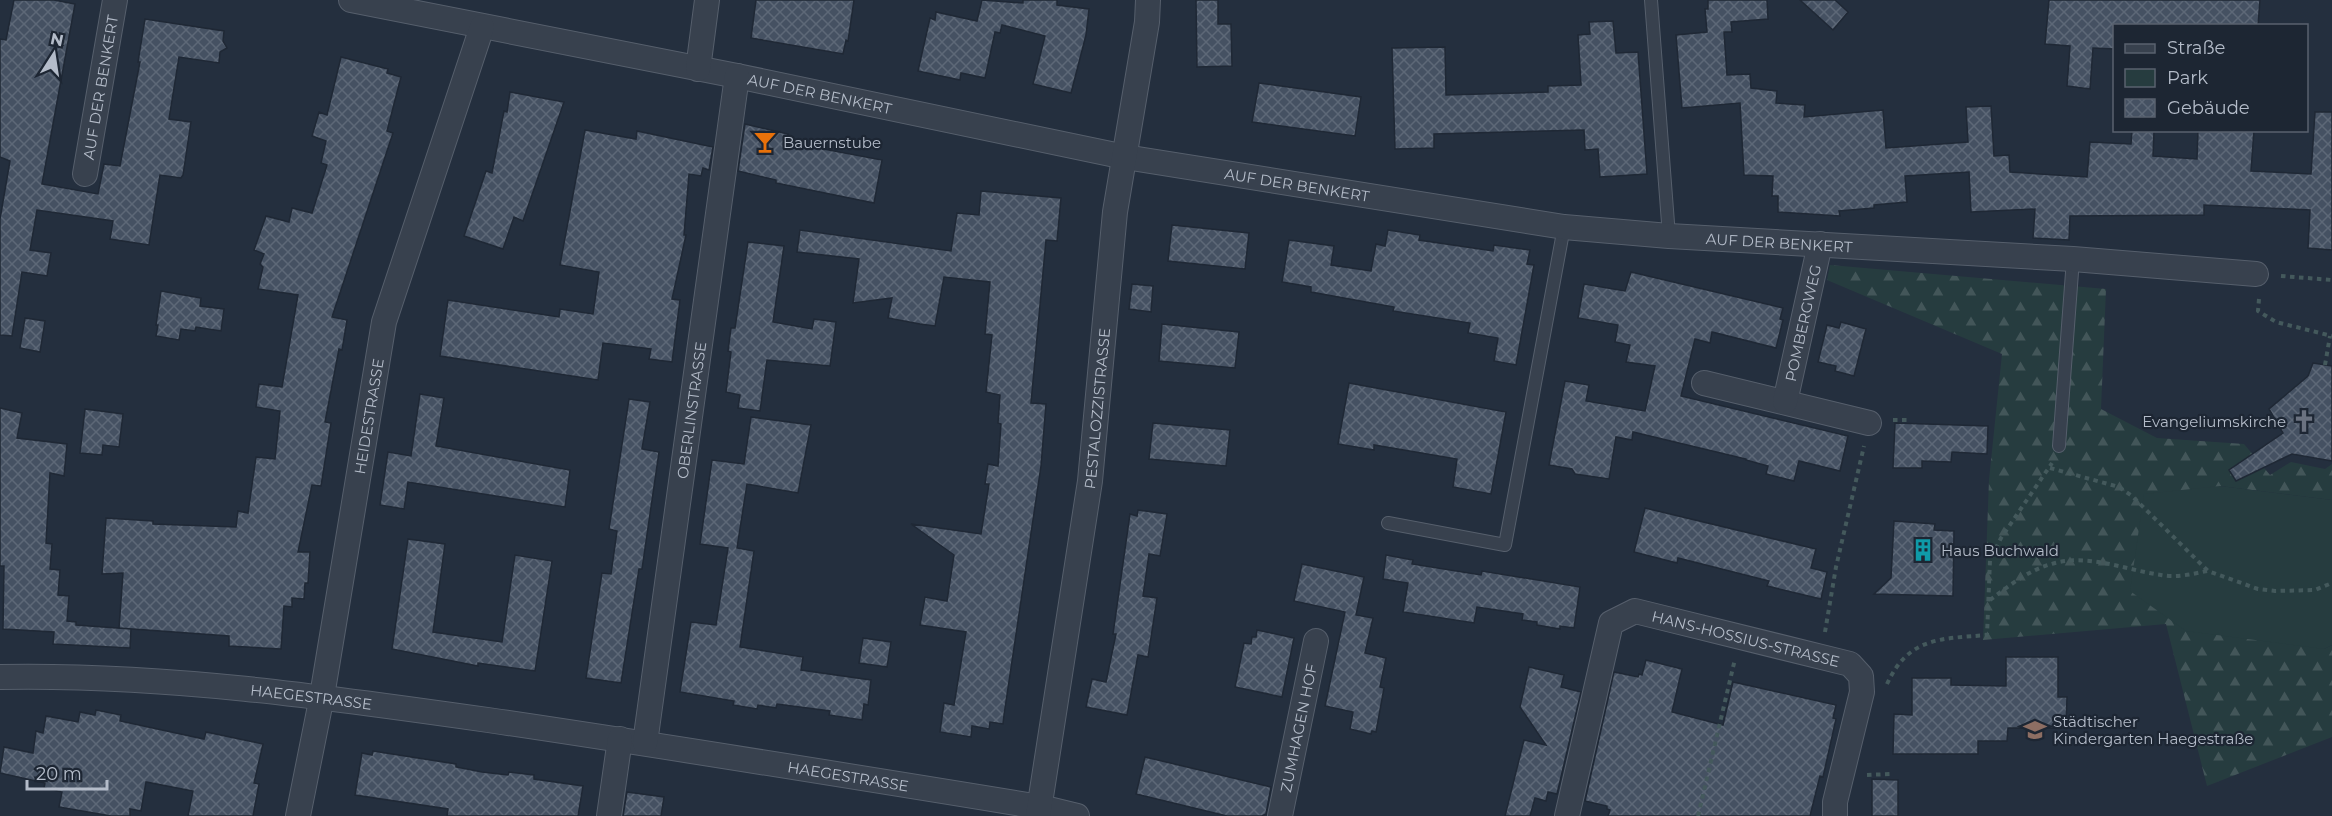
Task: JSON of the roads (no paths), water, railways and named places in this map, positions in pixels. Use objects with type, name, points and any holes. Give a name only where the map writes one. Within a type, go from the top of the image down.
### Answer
[{"type":"street","name":"AUF DER BENKERT","points":[[84,174],[115,0]]},
{"type":"street","name":"AUF DER BENKERT","points":[[351,0],[737,76],[1125,157],[1564,227],[1669,236],[2073,259],[2259,274]]},
{"type":"street","points":[[698,69],[707,0]]},
{"type":"street","name":"PESTALOZZISTRASSE","points":[[1039,811],[1090,481],[1115,212],[1147,22],[1148,0]]},
{"type":"street","name":"HEIDESTRASSE","points":[[298,816],[322,696],[384,322],[482,27]]},
{"type":"street","name":"OBERLINSTRASSE","points":[[645,743],[737,76]]},
{"type":"street","name":"POMBERGWEG","points":[[1785,402],[1820,244]]},
{"type":"street","name":"POMBERGWEG","points":[[1704,383],[1869,423]]},
{"type":"street","name":"HANS-HOSSIUS-STRASSE","points":[[1567,816],[1611,623],[1635,611],[1850,664],[1861,676],[1862,692],[1835,802],[1835,816]]},
{"type":"street","name":"ZUMHAGEN HOF","points":[[1280,816],[1316,641]]},
{"type":"street","name":"HAEGESTRASSE","points":[[0,676],[66,675],[188,683],[322,696],[620,739],[1077,816]]},
{"type":"street","points":[[609,816],[620,739]]},
{"type":"lane","points":[[1651,0],[1669,236]]},
{"type":"lane","points":[[1388,523],[1505,545],[1564,227]]},
{"type":"lane","points":[[2059,446],[2073,259]]},
{"type":"place","name":"Bauernstube","points":[[765,142]]},
{"type":"place","name":"Evangeliumskirche","points":[[2304,421]]},
{"type":"place","name":"Haus Buchwald","points":[[1923,550]]},
{"type":"place","name":"Städtischer Kindergarten Haegestraße","points":[[2035,730]]}]
